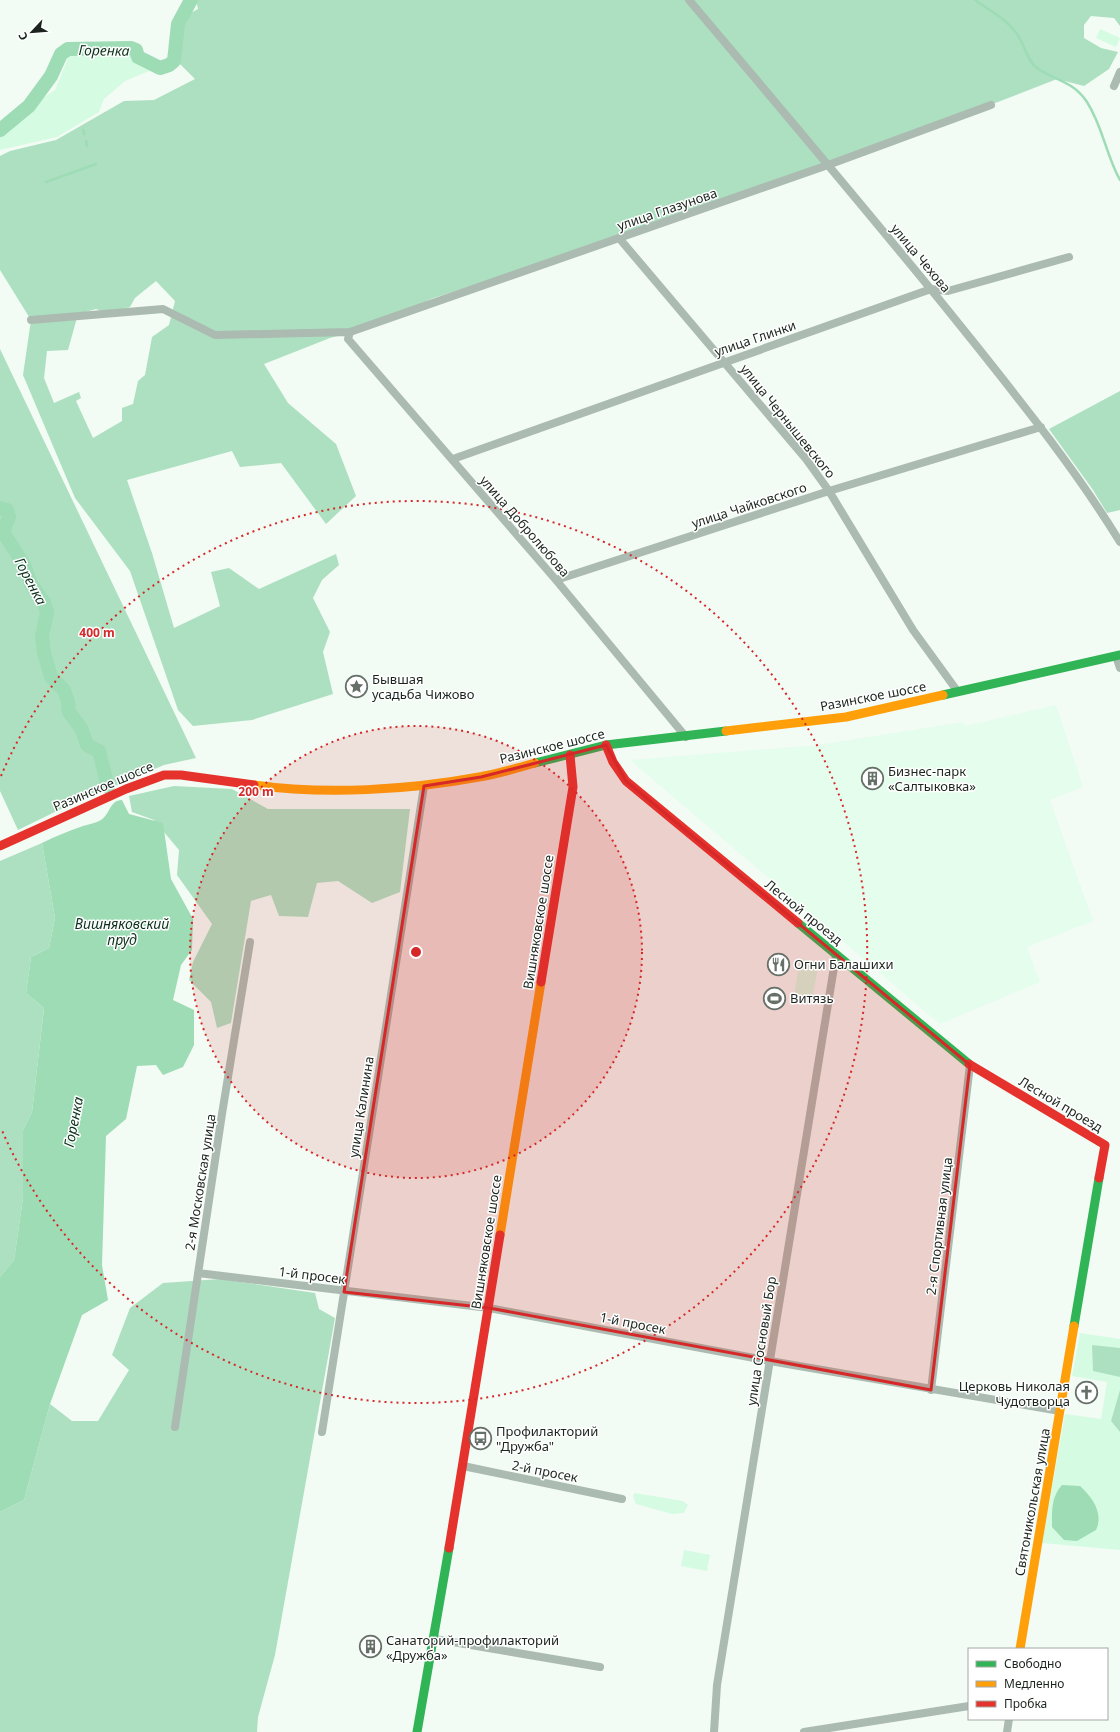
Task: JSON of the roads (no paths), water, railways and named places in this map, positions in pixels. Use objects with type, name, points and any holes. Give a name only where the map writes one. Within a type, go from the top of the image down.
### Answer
[{"type":"street","name":"улица Чехова","points":[[689,0],[931,289],[1041,427],[1085,488],[1120,542]]},
{"type":"street","points":[[1114,86],[1120,72]]},
{"type":"street","name":"улица Глазунова","points":[[31,320],[163,309],[215,335],[350,332],[828,165],[990,105]]},
{"type":"street","name":"улица Чернышевского","points":[[619,238],[806,458],[829,492],[913,630],[958,692]]},
{"type":"street","name":"улица Глинки","points":[[453,459],[724,361],[931,289],[948,291],[1069,257]]},
{"type":"street","name":"улица Добролюбова","points":[[350,332],[348,339],[453,459],[686,736]]},
{"type":"street","name":"улица Чайковского","points":[[556,580],[829,492],[1041,427]]},
{"type":"street","points":[[1118,656],[1120,668]]},
{"type":"street","name":"Разинское шоссе","points":[[0,846],[126,788],[164,775],[181,775],[289,790],[424,786],[481,778],[606,745],[846,717],[1118,656]]},
{"type":"street","name":"Лесной проезд","points":[[606,745],[613,762],[626,781],[970,1065],[1105,1145]]},
{"type":"street","name":"Вишняковское шоссе","points":[[417,1732],[435,1639],[573,787],[570,754]]},
{"type":"street","name":"улица Калинина","points":[[322,1432],[424,786]]},
{"type":"street","name":"2-я Московская улица","points":[[175,1427],[250,942]]},
{"type":"street","name":"улица Сосновый Бор","points":[[714,1732],[716,1686],[836,955]]},
{"type":"street","name":"2-я Спортивная улица","points":[[931,1390],[970,1065]]},
{"type":"street","name":"Святоникольская улица","points":[[1020,1648],[1105,1145]]},
{"type":"street","name":"1-й просек","points":[[198,1273],[344,1292],[489,1308],[770,1361],[931,1390],[1060,1411]]},
{"type":"street","name":"2-й просек","points":[[463,1466],[622,1499]]},
{"type":"street","points":[[435,1639],[600,1667]]},
{"type":"street","points":[[804,1732],[968,1706]]},
{"type":"street","points":[[1007,1732],[1009,1720]]},
{"type":"water","name":"Вишняковский пруд","points":[[122,800],[129,814],[163,823],[171,879],[193,919],[192,950],[181,965],[173,1000],[194,1010],[194,1045],[183,1067],[163,1075],[156,1065],[137,1066],[126,1119],[106,1136],[102,1265],[108,1300],[82,1315],[50,1404],[24,1500],[0,1512],[0,1277],[14,1260],[23,1198],[23,1130],[32,1112],[44,1008],[26,993],[31,957],[49,948],[55,918],[42,843],[101,820],[107,814],[112,805]]},
{"type":"water","points":[[1062,1485],[1080,1486],[1089,1495],[1098,1512],[1099,1518],[1096,1530],[1077,1541],[1064,1540],[1052,1527],[1052,1510],[1054,1499]]},
{"type":"waterway","name":"Горенка","points":[[0,130],[29,106],[51,76],[61,54],[68,49],[131,48],[136,50],[138,57],[160,68],[169,65],[174,61],[178,24],[191,0]]},
{"type":"waterway","points":[[975,0],[1013,29],[1020,38],[1028,57],[1037,68],[1070,85],[1082,95],[1097,121],[1111,161],[1120,180]]},
{"type":"waterway","points":[[83,130],[84,134]]},
{"type":"waterway","points":[[86,141],[87,146]]},
{"type":"waterway","points":[[46,182],[96,164]]},
{"type":"waterway","name":"Горенка","points":[[0,508],[7,510],[9,517],[3,532],[24,565],[31,584],[44,602],[47,613],[42,636],[44,653],[51,677],[64,690],[68,702],[69,712],[81,728],[87,745],[99,751],[108,787]]},
{"type":"place","name":"Бывшая усадьба Чижово","points":[[357,686]]},
{"type":"place","name":"Бизнес-парк «Салтыковка»","points":[[873,778]]},
{"type":"place","name":"Огни Балашихи","points":[[779,964]]},
{"type":"place","name":"Витязь","points":[[774,998]]},
{"type":"place","name":"Церковь Николая Чудотворца","points":[[1086,1393]]},
{"type":"place","name":"Профилакторий \"Дружба\"","points":[[480,1438]]},
{"type":"place","name":"Санаторий-профилакторий «Дружба»","points":[[371,1647]]}]
